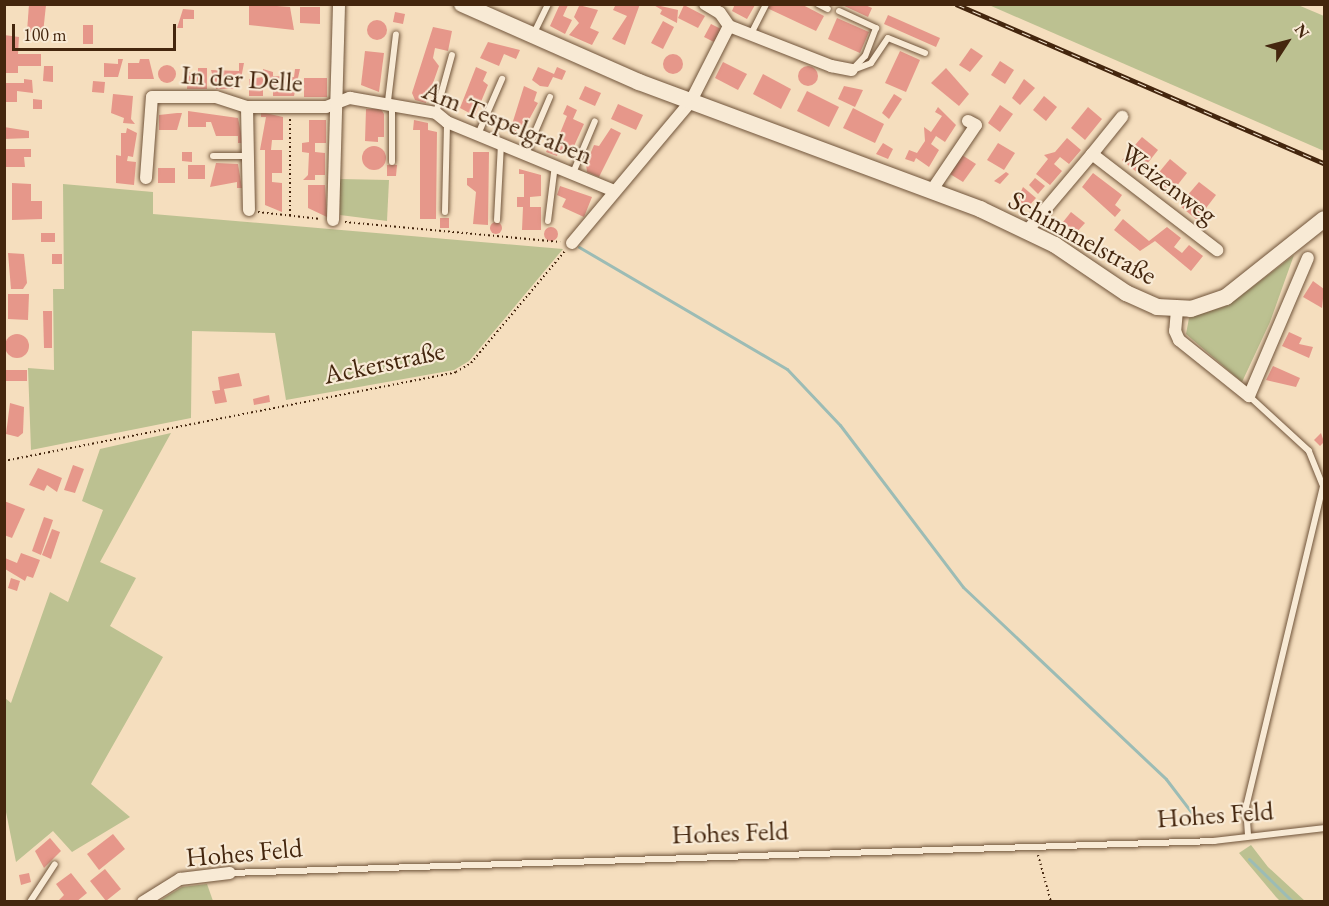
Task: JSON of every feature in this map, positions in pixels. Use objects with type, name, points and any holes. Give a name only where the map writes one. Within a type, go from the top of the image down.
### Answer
[{"type":"street","points":[[333,220],[339,4]]},
{"type":"street","name":"Schimmelstraße","points":[[462,4],[691,101],[932,190],[1028,231],[1087,262],[1142,302],[1177,310],[1209,305],[1226,297],[1324,219]]},
{"type":"street","points":[[705,4],[720,13],[729,26],[852,70]]},
{"type":"street","points":[[572,243],[691,101],[729,26]]},
{"type":"street","name":"In der Delle","points":[[146,178],[152,97],[216,98],[247,107],[326,107],[338,102]]},
{"type":"street","name":"Am Tespelgraben","points":[[338,102],[350,98],[390,102],[436,113],[447,122],[479,132],[614,191]]},
{"type":"street","points":[[247,107],[249,210]]},
{"type":"street","name":"Weizenweg","points":[[1028,231],[1122,117]]},
{"type":"street","points":[[932,190],[976,125],[968,121]]},
{"type":"street","name":"Weizenweg","points":[[1092,154],[1217,250]]},
{"type":"street","points":[[1249,396],[1308,258]]},
{"type":"street","name":"Schimmelstraße","points":[[1177,310],[1175,331],[1179,340],[1249,396]]},
{"type":"street","name":"Hohes Feld","points":[[143,902],[180,879],[230,873]]},
{"type":"lane","points":[[532,35],[548,4]]},
{"type":"lane","points":[[751,35],[766,4]]},
{"type":"lane","points":[[818,4],[828,9]]},
{"type":"lane","points":[[839,11],[876,28],[865,56],[852,70]]},
{"type":"lane","points":[[392,162],[390,102],[396,34]]},
{"type":"lane","points":[[852,70],[871,63],[888,38],[924,52]]},
{"type":"lane","points":[[436,113],[452,55]]},
{"type":"lane","points":[[479,132],[502,79]]},
{"type":"lane","points":[[526,153],[550,97]]},
{"type":"lane","points":[[573,173],[595,121]]},
{"type":"lane","points":[[445,212],[447,122]]},
{"type":"lane","points":[[497,220],[501,142]]},
{"type":"lane","points":[[213,156],[247,156]]},
{"type":"lane","points":[[549,221],[555,165]]},
{"type":"lane","points":[[1248,835],[1246,807],[1323,486],[1309,451],[1249,396]]},
{"type":"lane","name":"Hohes Feld","points":[[230,873],[1214,841],[1248,835],[1324,828]]},
{"type":"lane","points":[[30,902],[56,864]]},
{"type":"path","points":[[290,107],[290,215]]},
{"type":"path","points":[[249,210],[572,243]]},
{"type":"path","name":"Ackerstraße","points":[[4,461],[456,372],[471,363],[572,243]]},
{"type":"path","points":[[1037,845],[1051,902]]},
{"type":"green space","points":[[989,5],[1298,5],[1324,16],[1324,151]]},
{"type":"green space","points":[[340,179],[389,180],[387,221],[340,215]]},
{"type":"green space","points":[[63,184],[153,192],[153,214],[563,249],[469,361],[454,370],[286,400],[275,333],[192,331],[191,418],[31,450],[28,368],[54,370],[53,289],[64,289]]},
{"type":"green space","points":[[1294,255],[1270,322],[1242,382],[1186,334],[1189,318],[1229,305]]},
{"type":"green space","points":[[171,433],[100,562],[136,578],[110,626],[163,657],[91,784],[130,817],[72,852],[53,831],[16,862],[5,807],[5,698],[11,703],[50,592],[68,602],[103,510],[82,501],[100,449]]},
{"type":"green space","points":[[1251,845],[1268,867],[1305,901],[1280,901],[1276,897],[1239,853]]},
{"type":"green space","points":[[207,884],[213,901],[159,901],[182,887]]},
{"type":"building","points":[[29,4],[46,5],[43,33],[27,32]]},
{"type":"building","points":[[249,4],[290,7],[294,30],[249,25]]},
{"type":"building","points":[[560,4],[568,5],[563,16],[572,20],[565,34],[550,26]]},
{"type":"building","points":[[575,4],[598,10],[590,28],[599,32],[592,45],[569,35],[579,23],[574,17],[579,6]]},
{"type":"building","points":[[616,4],[640,4],[625,45],[612,39],[627,16],[613,10]]},
{"type":"building","points":[[652,4],[678,10],[677,23],[660,14],[662,10]]},
{"type":"building","points":[[735,4],[755,5],[747,19],[732,11]]},
{"type":"building","points":[[769,4],[801,4],[824,16],[816,31],[767,8]]},
{"type":"building","points":[[840,4],[863,4],[872,8],[868,17]]},
{"type":"building","points":[[684,5],[705,16],[698,28],[678,18]]},
{"type":"building","points":[[300,7],[320,7],[320,24],[300,23]]},
{"type":"building","points":[[183,9],[194,10],[194,19],[183,19],[183,28],[177,28]]},
{"type":"building","points":[[395,12],[405,14],[403,24],[393,22]]},
{"type":"building","points":[[888,15],[940,38],[936,47],[884,24]]},
{"type":"building","points":[[837,18],[869,32],[860,53],[828,39]]},
{"type":"building","points":[[377,20],[384,23],[387,30],[384,37],[377,40],[370,37],[367,30],[370,23]]},
{"type":"building","points":[[663,21],[674,27],[663,49],[651,43]]},
{"type":"building","points":[[711,24],[721,29],[714,42],[704,37]]},
{"type":"building","points":[[83,25],[93,25],[93,44],[83,44]]},
{"type":"building","points":[[433,27],[452,31],[448,51],[435,48],[433,58],[439,66],[426,103],[415,100],[412,93]]},
{"type":"building","points":[[4,35],[19,37],[18,54],[41,54],[41,66],[18,66],[18,73],[4,73]]},
{"type":"building","points":[[488,42],[520,50],[516,59],[504,54],[499,66],[480,58]]},
{"type":"building","points":[[971,48],[983,56],[970,72],[959,65]]},
{"type":"building","points":[[365,51],[384,53],[379,92],[361,85]]},
{"type":"building","points":[[900,51],[920,60],[906,92],[885,83]]},
{"type":"building","points":[[673,54],[680,57],[683,64],[680,71],[673,74],[666,71],[663,64],[666,57]]},
{"type":"building","points":[[118,59],[123,59],[118,77],[104,77],[104,63],[118,64]]},
{"type":"building","points":[[140,59],[149,59],[154,79],[128,79],[128,63],[139,63]]},
{"type":"building","points":[[1000,61],[1014,70],[1005,84],[991,75]]},
{"type":"building","points":[[723,62],[747,74],[738,90],[715,78]]},
{"type":"building","points":[[239,63],[244,63],[239,89],[216,89],[211,70],[239,71]]},
{"type":"building","points":[[163,65],[171,65],[176,70],[174,81],[163,83],[158,78],[158,70]]},
{"type":"building","points":[[44,66],[53,66],[53,82],[43,81]]},
{"type":"building","points":[[804,66],[812,66],[818,72],[818,80],[812,86],[804,86],[798,80],[798,72]]},
{"type":"building","points":[[476,67],[487,72],[483,81],[488,85],[475,116],[460,108]]},
{"type":"building","points":[[538,67],[554,74],[557,67],[566,71],[562,80],[553,77],[548,87],[540,86],[532,80]]},
{"type":"building","points":[[198,68],[207,68],[207,89],[187,89],[188,72],[198,72]]},
{"type":"building","points":[[946,68],[969,94],[959,106],[931,83]]},
{"type":"building","points":[[263,69],[273,72],[273,76],[294,77],[295,69],[300,69],[294,96],[273,96],[273,83],[263,83],[263,96],[249,96],[249,79],[263,77]]},
{"type":"building","points":[[763,74],[791,89],[781,109],[753,94]]},
{"type":"building","points":[[304,78],[327,78],[327,97],[304,97]]},
{"type":"building","points":[[24,79],[32,80],[33,93],[17,91],[17,102],[4,102],[4,83],[24,83]]},
{"type":"building","points":[[1024,79],[1035,88],[1020,105],[1012,98]]},
{"type":"building","points":[[93,81],[105,82],[104,93],[92,92]]},
{"type":"building","points":[[524,86],[537,92],[534,101],[538,103],[519,138],[509,134]]},
{"type":"building","points":[[585,86],[601,93],[595,106],[579,99]]},
{"type":"building","points":[[844,86],[863,90],[855,107],[838,99]]},
{"type":"building","points":[[807,91],[839,107],[829,127],[797,111]]},
{"type":"building","points":[[113,94],[133,96],[131,119],[135,124],[123,123],[124,118],[111,113]]},
{"type":"building","points":[[894,94],[902,99],[889,119],[882,113]]},
{"type":"building","points":[[1044,96],[1057,107],[1046,121],[1033,110]]},
{"type":"building","points":[[33,99],[42,100],[42,109],[33,109]]},
{"type":"building","points":[[618,104],[643,115],[636,130],[611,119]]},
{"type":"building","points":[[567,105],[577,110],[573,119],[584,124],[570,155],[559,150],[557,156],[546,152],[549,146],[554,148],[567,116],[563,114]]},
{"type":"building","points":[[1000,105],[1013,114],[1000,132],[988,123]]},
{"type":"building","points":[[938,107],[956,125],[945,142],[936,136],[931,144],[939,150],[929,167],[916,158],[914,162],[905,159],[909,150],[917,153],[925,141],[924,127],[931,132],[942,116],[935,112]]},
{"type":"building","points":[[1088,107],[1102,119],[1085,140],[1071,128]]},
{"type":"building","points":[[853,108],[884,124],[875,143],[843,128]]},
{"type":"building","points":[[366,109],[381,109],[384,114],[384,137],[378,137],[378,142],[365,141]]},
{"type":"building","points":[[188,111],[238,118],[243,143],[238,143],[238,136],[216,136],[211,122],[206,122],[206,127],[188,127]]},
{"type":"building","points":[[261,112],[283,117],[283,140],[272,140],[271,150],[282,150],[282,173],[272,173],[272,182],[282,183],[282,212],[265,205],[265,150],[260,150],[266,117],[261,117]]},
{"type":"building","points":[[182,113],[177,130],[159,130],[159,115]]},
{"type":"building","points":[[309,120],[326,120],[326,143],[315,143],[315,152],[325,153],[325,175],[315,175],[315,180],[303,180],[308,175],[309,153],[302,152],[302,143],[309,142]]},
{"type":"building","points":[[414,120],[428,123],[428,130],[437,132],[436,219],[420,219],[420,130],[413,130]]},
{"type":"building","points":[[4,127],[29,131],[29,138],[4,139]]},
{"type":"building","points":[[127,128],[137,133],[133,157],[128,156],[127,161],[136,162],[134,185],[116,183],[116,155],[121,156],[121,133],[126,133]]},
{"type":"building","points":[[611,128],[621,133],[599,177],[587,172],[586,164],[594,145],[599,146]]},
{"type":"building","points":[[1142,137],[1158,150],[1139,174],[1122,160]]},
{"type":"building","points":[[1067,138],[1081,150],[1069,164],[1060,157],[1054,164],[1062,171],[1050,185],[1036,174],[1048,159],[1044,155],[1055,152]]},
{"type":"building","points":[[883,143],[893,149],[888,159],[876,154]]},
{"type":"building","points":[[998,143],[1015,153],[1004,170],[987,160]]},
{"type":"building","points":[[374,146],[382,150],[386,158],[382,166],[374,170],[366,166],[362,158],[366,150]]},
{"type":"building","points":[[4,149],[31,149],[31,157],[24,157],[25,167],[4,167]]},
{"type":"building","points":[[182,152],[192,152],[192,162],[182,161]]},
{"type":"building","points":[[473,152],[489,152],[488,225],[473,224],[476,192],[467,185],[467,178],[473,178]]},
{"type":"building","points":[[962,155],[976,164],[963,182],[950,174]]},
{"type":"building","points":[[1170,159],[1187,173],[1168,197],[1151,182]]},
{"type":"building","points":[[216,163],[238,164],[242,188],[237,188],[237,182],[210,187]]},
{"type":"building","points":[[188,165],[205,165],[205,179],[188,179]]},
{"type":"building","points":[[387,165],[397,165],[396,176],[387,176]]},
{"type":"building","points":[[158,168],[175,168],[175,183],[158,183]]},
{"type":"building","points":[[519,169],[541,175],[541,196],[530,197],[530,207],[541,207],[541,230],[522,230],[523,207],[517,207],[517,197],[524,197],[524,174],[519,174]]},
{"type":"building","points":[[1006,172],[1009,174],[1000,184],[994,181]]},
{"type":"building","points":[[1093,173],[1122,195],[1115,205],[1121,210],[1115,217],[1082,187]]},
{"type":"building","points":[[1035,178],[1045,186],[1038,194],[1029,185]]},
{"type":"building","points":[[1199,182],[1216,195],[1197,220],[1179,205]]},
{"type":"building","points":[[12,183],[31,184],[31,201],[42,201],[42,219],[12,220]]},
{"type":"building","points":[[308,185],[325,185],[327,217],[308,208]]},
{"type":"building","points":[[560,186],[592,197],[584,217],[562,207],[566,199],[557,195]]},
{"type":"building","points":[[1023,187],[1036,198],[1027,208],[1017,200]]},
{"type":"building","points":[[1071,212],[1085,223],[1076,233],[1063,222]]},
{"type":"building","points":[[440,218],[449,218],[449,228],[440,228]]},
{"type":"building","points":[[1123,219],[1149,241],[1167,227],[1181,238],[1174,247],[1182,253],[1189,245],[1203,256],[1191,271],[1155,241],[1140,251],[1114,230]]},
{"type":"building","points":[[496,222],[502,228],[496,234],[490,228]]},
{"type":"building","points":[[548,227],[554,227],[558,234],[554,241],[548,241],[544,237],[544,231]]},
{"type":"building","points":[[41,233],[55,233],[55,242],[41,242]]},
{"type":"building","points":[[8,253],[24,254],[27,283],[23,289],[11,289]]},
{"type":"building","points":[[52,254],[62,254],[62,264],[52,264]]},
{"type":"building","points":[[1313,281],[1324,289],[1322,308],[1303,297]]},
{"type":"building","points":[[8,294],[29,294],[28,320],[8,319]]},
{"type":"building","points":[[43,311],[52,311],[52,348],[44,348]]},
{"type":"building","points":[[1289,332],[1302,338],[1299,344],[1313,347],[1309,358],[1282,346]]},
{"type":"building","points":[[17,334],[26,337],[29,346],[26,355],[17,358],[8,355],[5,346],[8,337]]},
{"type":"building","points":[[1273,366],[1300,378],[1296,387],[1266,380]]},
{"type":"building","points":[[4,370],[27,370],[27,381],[5,381]]},
{"type":"building","points":[[239,373],[242,386],[224,389],[227,402],[215,404],[212,391],[220,390],[218,377]]},
{"type":"building","points":[[269,395],[270,402],[254,405],[253,399]]},
{"type":"building","points":[[10,403],[24,407],[23,433],[18,437],[6,434]]},
{"type":"building","points":[[1321,433],[1324,442],[1320,446],[1314,440]]},
{"type":"building","points":[[73,465],[84,469],[75,493],[64,490]]},
{"type":"building","points":[[38,468],[62,478],[57,492],[47,485],[44,491],[29,485]]},
{"type":"building","points":[[4,501],[25,509],[12,538],[4,535]]},
{"type":"building","points":[[44,517],[53,520],[41,555],[32,551]]},
{"type":"building","points":[[52,529],[60,532],[51,559],[42,555]]},
{"type":"building","points":[[21,553],[40,560],[33,578],[27,576],[25,581],[5,569],[5,558],[17,563]]},
{"type":"building","points":[[11,578],[20,581],[17,591],[8,588]]},
{"type":"building","points":[[113,834],[125,849],[99,870],[87,854]]},
{"type":"building","points":[[50,838],[61,851],[44,868],[35,851]]},
{"type":"building","points":[[105,869],[121,889],[106,901],[90,881]]},
{"type":"building","points":[[29,873],[31,882],[21,885],[19,875]]},
{"type":"building","points":[[71,873],[87,893],[76,902],[57,902],[64,895],[56,884]]},
{"type":"waterway","points":[[579,247],[787,369],[840,425],[963,587],[1166,779],[1195,817]]},
{"type":"waterway","points":[[1249,859],[1293,902]]},
{"type":"railway","points":[[956,4],[1324,163]]}]
